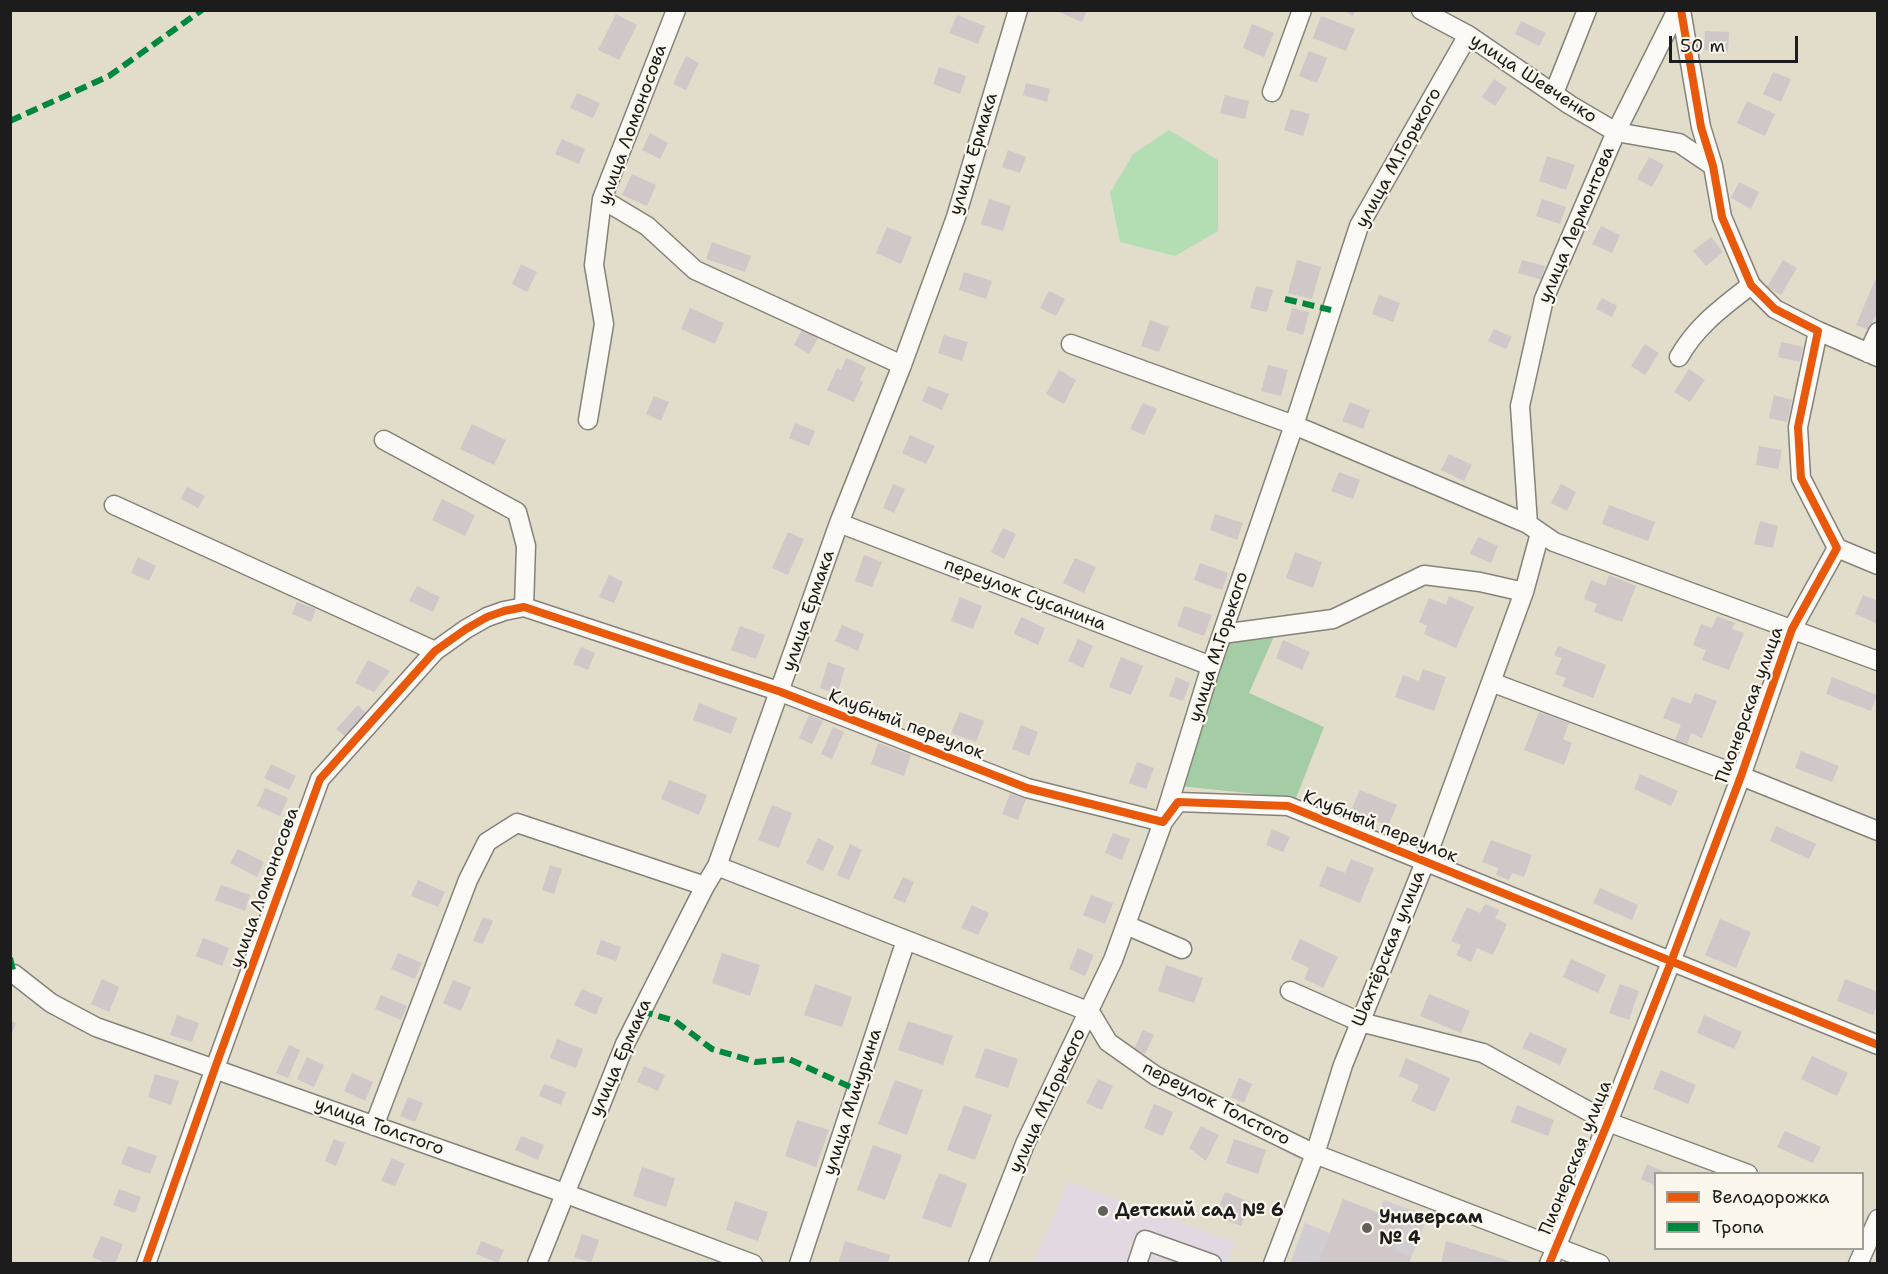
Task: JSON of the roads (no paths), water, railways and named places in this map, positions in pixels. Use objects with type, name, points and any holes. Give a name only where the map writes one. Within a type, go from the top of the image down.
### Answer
[{"type":"street","name":"улица Ломоносова","points":[[588,420],[604,324],[594,265],[602,199],[676,10]]},
{"type":"street","name":"улица Ермака","points":[[537,1263],[625,1044],[717,866],[781,692],[839,523],[902,365],[956,217],[1018,10]]},
{"type":"street","points":[[1272,92],[1302,10]]},
{"type":"street","name":"улица Шевченко","points":[[1420,10],[1468,36],[1616,132],[1679,143],[1713,166]]},
{"type":"street","points":[[1554,93],[1587,10]]},
{"type":"street","points":[[1679,10],[1701,127],[1713,166],[1722,217],[1751,285],[1775,309],[1873,355],[1878,332]]},
{"type":"street","name":"улица Лермонтова","points":[[1534,528],[1520,406],[1544,298],[1616,132],[1679,10]]},
{"type":"street","name":"улица М.Горького","points":[[978,1263],[1025,1144],[1090,1012],[1126,925],[1163,822],[1211,666],[1294,425],[1359,226],[1468,36]]},
{"type":"street","points":[[602,199],[647,226],[695,270],[902,365]]},
{"type":"street","points":[[1679,357],[1690,337],[1704,323],[1751,285]]},
{"type":"street","points":[[1818,331],[1798,427],[1801,478],[1837,548],[1878,565]]},
{"type":"street","points":[[1071,344],[1294,425],[1534,528],[1554,542],[1878,661]]},
{"type":"street","points":[[384,440],[517,512],[526,546],[524,607]]},
{"type":"street","points":[[114,505],[435,651]]},
{"type":"street","name":"переулок Сусанина","points":[[839,523],[1211,666]]},
{"type":"street","name":"Шахтёрская улица","points":[[1273,1263],[1315,1154],[1343,1065],[1425,862],[1524,592],[1534,528]]},
{"type":"street","name":"Пионерская улица","points":[[1552,1256],[1671,962],[1741,776],[1792,629],[1837,548]]},
{"type":"street","points":[[1222,634],[1333,619],[1424,576],[1480,582],[1524,592]]},
{"type":"street","name":"улица Ломоносова","points":[[146,1263],[214,1068],[320,779],[435,651],[487,617],[524,607]]},
{"type":"street","name":"Клубный переулок","points":[[524,607],[781,692],[1027,788],[1163,822],[1178,802],[1288,806],[1878,1045]]},
{"type":"street","points":[[1491,682],[1741,776],[1878,831]]},
{"type":"street","points":[[374,1126],[468,880],[487,842],[517,823],[705,886]]},
{"type":"street","points":[[717,866],[1090,1012]]},
{"type":"street","points":[[1126,925],[1182,949]]},
{"type":"street","name":"улица Мичурина","points":[[799,1263],[906,940]]},
{"type":"street","name":"улица Толстого","points":[[12,974],[51,1003],[96,1027],[564,1193],[753,1263]]},
{"type":"street","points":[[1290,991],[1360,1022],[1483,1053],[1608,1122],[1745,1172]]},
{"type":"street","name":"переулок Толстого","points":[[1090,1012],[1108,1042],[1156,1076],[1315,1154],[1552,1256],[1600,1263]]},
{"type":"street","points":[[1864,1210],[1878,1217],[1864,1249]]},
{"type":"street","points":[[1137,1263],[1145,1240],[1212,1263]]},
{"type":"place","name":"Детский сад № 6","points":[[1103,1211]]},
{"type":"place","name":"Универсам № 4","points":[[1367,1228]]}]
